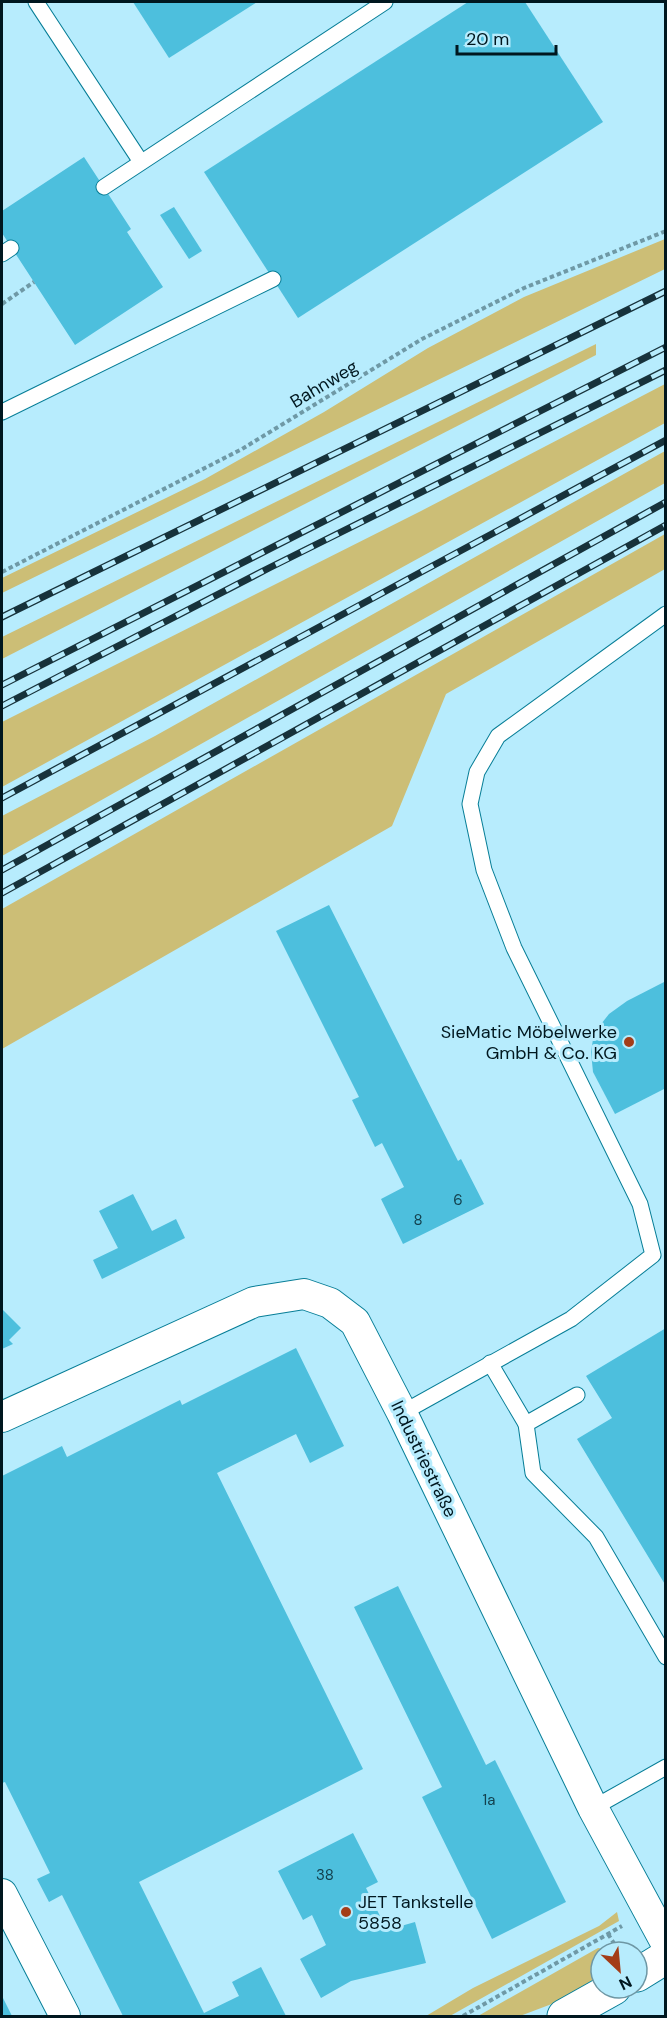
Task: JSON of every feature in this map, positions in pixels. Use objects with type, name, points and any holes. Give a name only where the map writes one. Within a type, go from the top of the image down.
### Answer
[{"type":"main road","points":[[649,1968],[666,1957]]},
{"type":"main road","points":[[564,2016],[593,2000]]},
{"type":"street","name":"Industriestraße","points":[[2,1417],[254,1302],[304,1294],[330,1303],[355,1322],[402,1413],[593,1808],[647,1912],[666,1943]]},
{"type":"street","points":[[2,1894],[65,2016]]},
{"type":"lane","points":[[36,2],[141,162]]},
{"type":"lane","points":[[104,187],[385,2]]},
{"type":"lane","points":[[2,411],[273,279]]},
{"type":"lane","points":[[402,1413],[571,1319],[653,1256],[640,1204],[514,948],[484,870],[470,804],[477,772],[498,736],[666,614]]},
{"type":"lane","points":[[490,1363],[526,1424],[533,1473],[596,1537],[666,1657]]},
{"type":"lane","points":[[526,1424],[577,1395]]},
{"type":"lane","points":[[593,1808],[666,1767]]},
{"type":"path","name":"Bahnweg","points":[[2,572],[242,449],[432,334],[524,288],[666,231]]},
{"type":"path","points":[[2,304],[34,282]]},
{"type":"path","points":[[464,2016],[647,1912]]},
{"type":"path","points":[[608,1934],[612,1940]]},
{"type":"shaded area","points":[[665,239],[665,269],[2,593],[2,578],[205,479],[324,412],[428,348],[524,297]]},
{"type":"shaded area","points":[[596,344],[596,355],[2,659],[2,637]]},
{"type":"shaded area","points":[[665,384],[665,423],[2,787],[2,722],[421,511]]},
{"type":"shaded area","points":[[665,451],[665,483],[2,856],[2,816],[155,736]]},
{"type":"shaded area","points":[[665,534],[665,569],[446,694],[392,826],[2,1049],[2,909]]},
{"type":"shaded area","points":[[617,1912],[619,1921],[450,2016],[426,2016],[473,1988],[599,1926]]},
{"type":"shaded area","points":[[589,1953],[589,1982],[557,2002],[520,2016],[478,2016]]},
{"type":"building","points":[[133,2],[257,2],[169,58]]},
{"type":"building","points":[[468,2],[525,2],[603,122],[298,318],[204,172]]},
{"type":"building","points":[[84,157],[131,229],[127,232],[163,287],[75,345],[2,233],[2,211]]},
{"type":"building","points":[[174,207],[202,251],[189,259],[160,215]]},
{"type":"building","points":[[329,905],[458,1161],[461,1159],[484,1204],[403,1244],[381,1199],[404,1187],[382,1143],[375,1147],[352,1100],[359,1097],[276,931]]},
{"type":"building","name":"SieMatic Möbelwerke GmbH & Co. KG","points":[[666,981],[666,1088],[615,1114],[593,1072],[591,1052],[594,1033],[609,1014],[627,1001]]},
{"type":"building","points":[[133,1194],[152,1231],[176,1219],[185,1238],[102,1279],[93,1260],[118,1248],[99,1211]]},
{"type":"building","points":[[2,1309],[21,1328],[9,1340],[13,1344],[2,1349]]},
{"type":"building","points":[[666,1328],[666,1586],[577,1439],[612,1418],[586,1376]]},
{"type":"building","points":[[296,1348],[344,1446],[310,1463],[296,1434],[217,1473],[363,1769],[139,1882],[204,2013],[239,1996],[232,1982],[261,1967],[286,2016],[123,2016],[62,1895],[49,1902],[37,1879],[50,1873],[5,1782],[2,1783],[2,1476],[62,1446],[67,1457],[180,1400],[182,1405]]},
{"type":"building","points":[[398,1586],[486,1765],[495,1760],[566,1902],[492,1939],[422,1797],[442,1787],[354,1607]]},
{"type":"building","points":[[353,1833],[378,1882],[366,1888],[387,1930],[415,1922],[426,1963],[351,1981],[321,1998],[300,1959],[326,1945],[312,1915],[303,1920],[278,1871]]},
{"type":"building","points":[[2,1996],[12,2016],[2,2016]]},
{"type":"railway","points":[[2,617],[666,291]]},
{"type":"railway","points":[[2,685],[666,347]]},
{"type":"railway","points":[[2,706],[269,568],[666,370]]},
{"type":"railway","points":[[2,798],[666,440]]},
{"type":"railway","points":[[2,870],[666,502]]},
{"type":"railway","points":[[2,893],[666,525]]},
{"type":"place","name":"SieMatic Möbelwerke GmbH & Co. KG","points":[[629,1042]]},
{"type":"place","name":"JET Tankstelle 5858","points":[[346,1912]]}]
